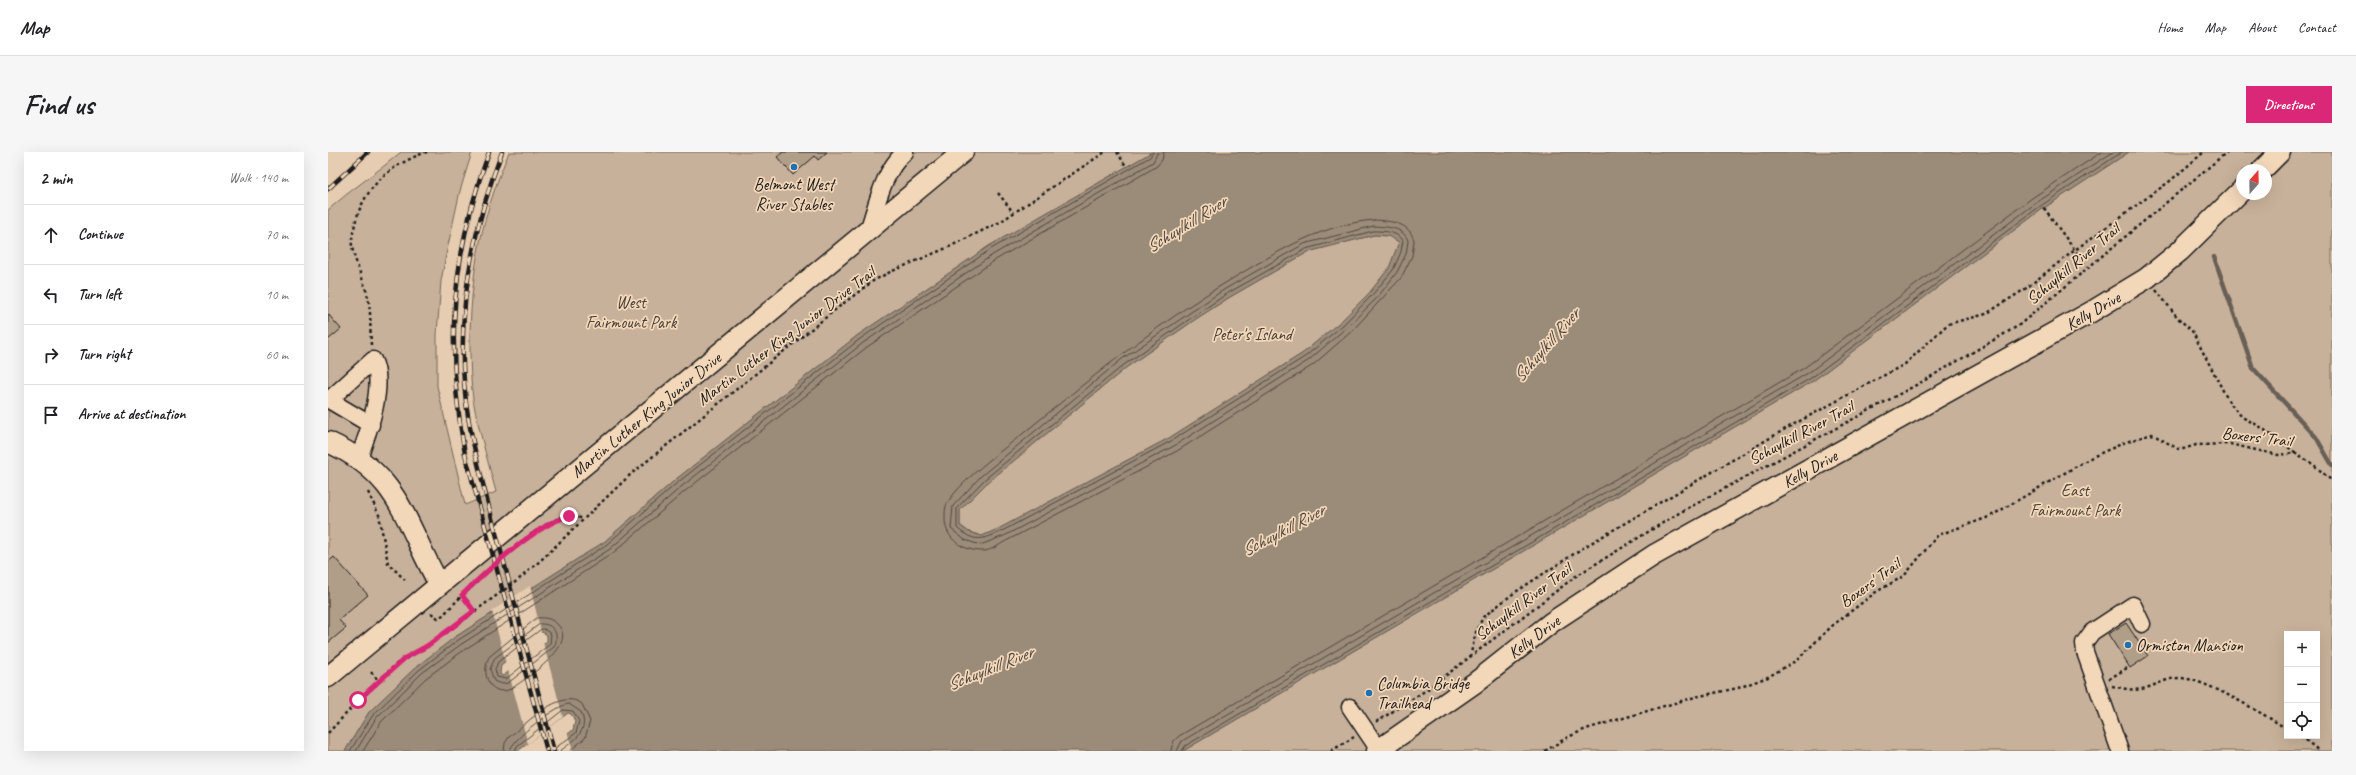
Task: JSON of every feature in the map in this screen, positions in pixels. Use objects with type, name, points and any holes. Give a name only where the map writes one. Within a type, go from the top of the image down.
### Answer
[{"type":"main road","name":"Martin Luther King Junior Drive","points":[[328,677],[964,152]]},
{"type":"main road","points":[[2268,164],[2280,152]]},
{"type":"main road","name":"Kelly Drive","points":[[1378,751],[1476,682],[1552,622],[1654,555],[2091,312],[2147,278],[2180,251],[2236,196]]},
{"type":"main road","points":[[328,442],[359,458],[376,471],[394,493],[439,584]]},
{"type":"lane","points":[[868,231],[883,186],[897,155]]},
{"type":"lane","points":[[359,458],[371,425],[378,370],[373,360],[329,400],[371,425]]},
{"type":"lane","points":[[2120,751],[2085,652],[2086,639],[2092,632],[2133,605],[2142,624]]},
{"type":"lane","points":[[1350,706],[1378,751]]},
{"type":"path","points":[[373,360],[369,304],[365,284],[352,247],[354,230],[366,195],[376,182],[398,165],[427,152]]},
{"type":"path","name":"Martin Luther King Junior Drive Trail","points":[[328,733],[379,681],[405,658],[427,646],[540,561],[631,474],[670,441],[873,281],[910,263],[976,235],[1105,152]]},
{"type":"path","points":[[1117,152],[1126,166]]},
{"type":"path","points":[[1470,657],[1476,632],[1483,617],[1514,593],[1586,546],[1787,428],[1905,364],[1948,324],[1986,314],[2025,289],[2075,250],[2170,181],[2204,152]]},
{"type":"path","name":"Schuylkill River Trail","points":[[1377,722],[1428,689],[1576,576],[1646,533],[1819,436],[1918,384],[2015,328],[2227,152]]},
{"type":"path","points":[[998,193],[1013,212]]},
{"type":"path","points":[[2044,208],[2087,267]]},
{"type":"path","points":[[2147,278],[2178,318],[2192,330],[2210,361],[2217,381],[2234,407],[2242,416],[2259,426],[2296,453]]},
{"type":"path","name":"Boxers' Trail","points":[[1545,751],[1568,737],[1586,729],[1695,697],[1738,688],[1768,677],[1797,660],[1833,625],[1876,592],[1904,576],[1938,534],[1989,517],[2092,457],[2126,442],[2152,434],[2180,450],[2196,445],[2230,444],[2278,455],[2296,453],[2314,465],[2332,481]]},
{"type":"path","points":[[366,488],[379,515],[388,563],[391,568],[405,580]]},
{"type":"path","points":[[429,611],[438,618],[480,578],[551,522],[569,516],[583,519]]},
{"type":"path","points":[[462,595],[474,611]]},
{"type":"path","points":[[2098,686],[2127,668]]},
{"type":"path","points":[[372,672],[379,681]]},
{"type":"path","points":[[2098,686],[2134,689],[2143,688],[2168,679],[2187,679],[2229,696],[2284,727]]},
{"type":"path","points":[[1330,751],[1356,736]]},
{"type":"path","points":[[2305,739],[2319,751]]},
{"type":"green space","name":"West Fairmount Park","points":[[401,152],[472,152],[460,191],[441,281],[437,334],[437,386],[465,505],[496,492],[473,401],[470,334],[473,285],[480,241],[492,198],[509,152],[1152,152],[989,246],[858,335],[675,480],[604,542],[455,637],[416,667],[369,712],[345,751],[328,751],[328,210]]},
{"type":"green space","name":"East Fairmount Park","points":[[2129,152],[2332,152],[2332,751],[1183,751],[1813,381],[2041,210]]},
{"type":"green space","name":"Peter's Island","points":[[1374,235],[1388,236],[1399,242],[1389,268],[1370,292],[1341,321],[1303,353],[1169,438],[1000,528],[982,536],[969,532],[960,525],[960,510],[987,483],[1127,367],[1230,297],[1308,252]]},
{"type":"water","name":"Schuylkill River","points":[[1152,152],[2129,152],[2041,210],[1813,381],[1183,751],[545,751],[573,730],[575,721],[571,714],[568,713],[518,751],[345,751],[369,712],[416,667],[455,637],[604,542],[675,480],[858,335],[989,246]],"holes":[[[1374,235],[1388,236],[1399,242],[1389,268],[1370,292],[1341,321],[1303,353],[1169,438],[1000,528],[982,536],[969,532],[960,526],[960,510],[987,483],[1127,367],[1230,297],[1308,252]],[[542,632],[547,635],[547,641],[503,676],[500,674],[501,665]]]},
{"type":"pier","points":[[530,586],[542,636],[506,664],[492,611]]},
{"type":"pier","points":[[543,642],[563,717],[528,744],[508,670]]},
{"type":"pier","points":[[567,731],[573,751],[543,751],[544,749]]},
{"type":"building","name":"Belmont West River Stables","points":[[783,152],[827,152],[818,160],[815,156],[793,175],[777,157]]},
{"type":"building","points":[[328,314],[341,329],[328,340]]},
{"type":"building","points":[[334,557],[368,595],[339,620],[346,628],[328,643],[328,562]]},
{"type":"building","name":"Ormiston Mansion","points":[[2126,623],[2148,656],[2130,668],[2108,634]]},
{"type":"waterway","points":[[2214,257],[2253,368],[2316,437],[2332,465]]},
{"type":"railway","points":[[328,189],[368,152]]},
{"type":"railway","points":[[489,152],[476,190],[466,228],[459,265],[455,301],[455,375],[465,454],[547,751]]},
{"type":"railway","points":[[502,152],[490,185],[481,218],[467,285],[463,353],[464,388],[469,422],[481,476],[554,751]]},
{"type":"place","name":"Belmont West River Stables","points":[[794,167]]},
{"type":"place","name":"Ormiston Mansion","points":[[2128,645]]},
{"type":"place","name":"Columbia Bridge Trailhead","points":[[1369,693]]},
{"type":"route","points":[[358,700],[397,664],[427,646],[474,611],[462,595],[480,578],[538,531],[551,522],[569,516]]}]
